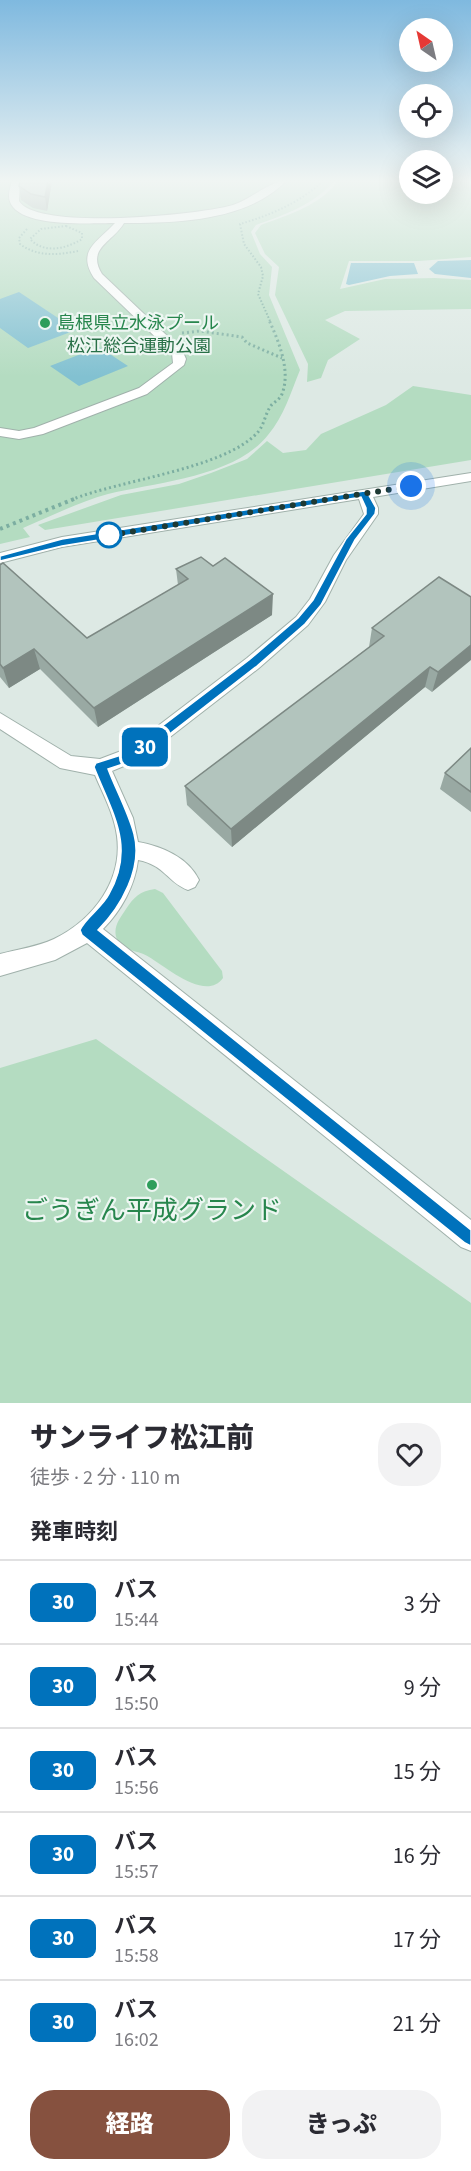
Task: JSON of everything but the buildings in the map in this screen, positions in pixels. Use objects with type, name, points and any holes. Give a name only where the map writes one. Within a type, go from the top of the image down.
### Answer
[{"type":"street","points":[[0,432],[20,435],[38,431],[143,391],[178,365],[180,359],[178,352],[94,271],[91,261],[93,252],[98,246]]},
{"type":"street","points":[[0,558],[62,543],[471,477]]},
{"type":"street","points":[[0,720],[67,763],[101,767],[125,758],[144,747],[253,663],[302,621],[317,602],[351,539],[371,514],[371,508],[364,494]]},
{"type":"street","points":[[0,965],[61,947],[87,930],[104,914],[115,897],[128,865],[129,850],[127,834],[101,767]]},
{"type":"street","points":[[129,850],[154,853],[167,859],[188,880]]},
{"type":"street","points":[[87,930],[471,1237]]},
{"type":"path","points":[[23,246],[46,254],[93,252]]},
{"type":"path","points":[[51,246],[65,247]]},
{"type":"path","points":[[0,529],[93,491],[177,471],[245,444],[260,430],[270,407],[282,396],[286,371],[270,319],[258,294],[263,276],[261,267],[246,246]]},
{"type":"path","points":[[186,333],[200,331],[242,337],[247,343],[282,358]]},
{"type":"green space","name":"松江総合運動公園","points":[[0,246],[257,246],[260,254],[272,267],[269,295],[300,370],[283,412],[268,435],[254,449],[216,469],[86,501],[23,528],[30,537],[0,544]]},
{"type":"green space","points":[[261,246],[471,246],[471,257],[419,261],[349,261],[340,289],[385,279],[471,280],[471,309],[345,311],[325,320],[360,339],[328,360],[321,378],[307,382],[308,364],[275,295],[279,267],[265,254]]},
{"type":"green space","points":[[413,386],[471,395],[471,460],[45,530],[38,525],[121,495],[179,484],[211,473],[247,459],[267,441],[283,453],[306,450],[321,434],[386,405]]},
{"type":"green space","points":[[155,889],[163,893],[222,971],[223,978],[216,984],[197,985],[186,980],[145,955],[123,946],[117,939],[115,931],[117,923],[129,905],[141,893]]},
{"type":"green space","name":"ごうぎん平成グランド","points":[[96,1039],[471,1303],[471,1403],[0,1403],[0,1068]]},
{"type":"water","points":[[471,260],[471,278],[435,274],[429,269],[438,261]]},
{"type":"water","points":[[351,263],[414,263],[418,274],[390,276],[349,285],[346,284]]},
{"type":"water","points":[[19,292],[76,330],[28,348],[0,328],[0,299]]},
{"type":"water","points":[[99,347],[128,366],[79,386],[50,366]]},
{"type":"bus line","name":"30","points":[[0,558],[62,543],[364,494],[371,508],[371,514],[367,522],[351,539],[317,602],[302,621],[253,663],[136,753],[101,767],[127,834],[128,865],[115,897],[104,914],[87,930],[471,1237]]},
{"type":"place","name":"島根県立水泳プール","points":[[45,323]]},
{"type":"place","name":"ごうぎん平成グランド","points":[[152,1185]]},
{"type":"route","points":[[109,535],[105,536],[411,486]]}]
